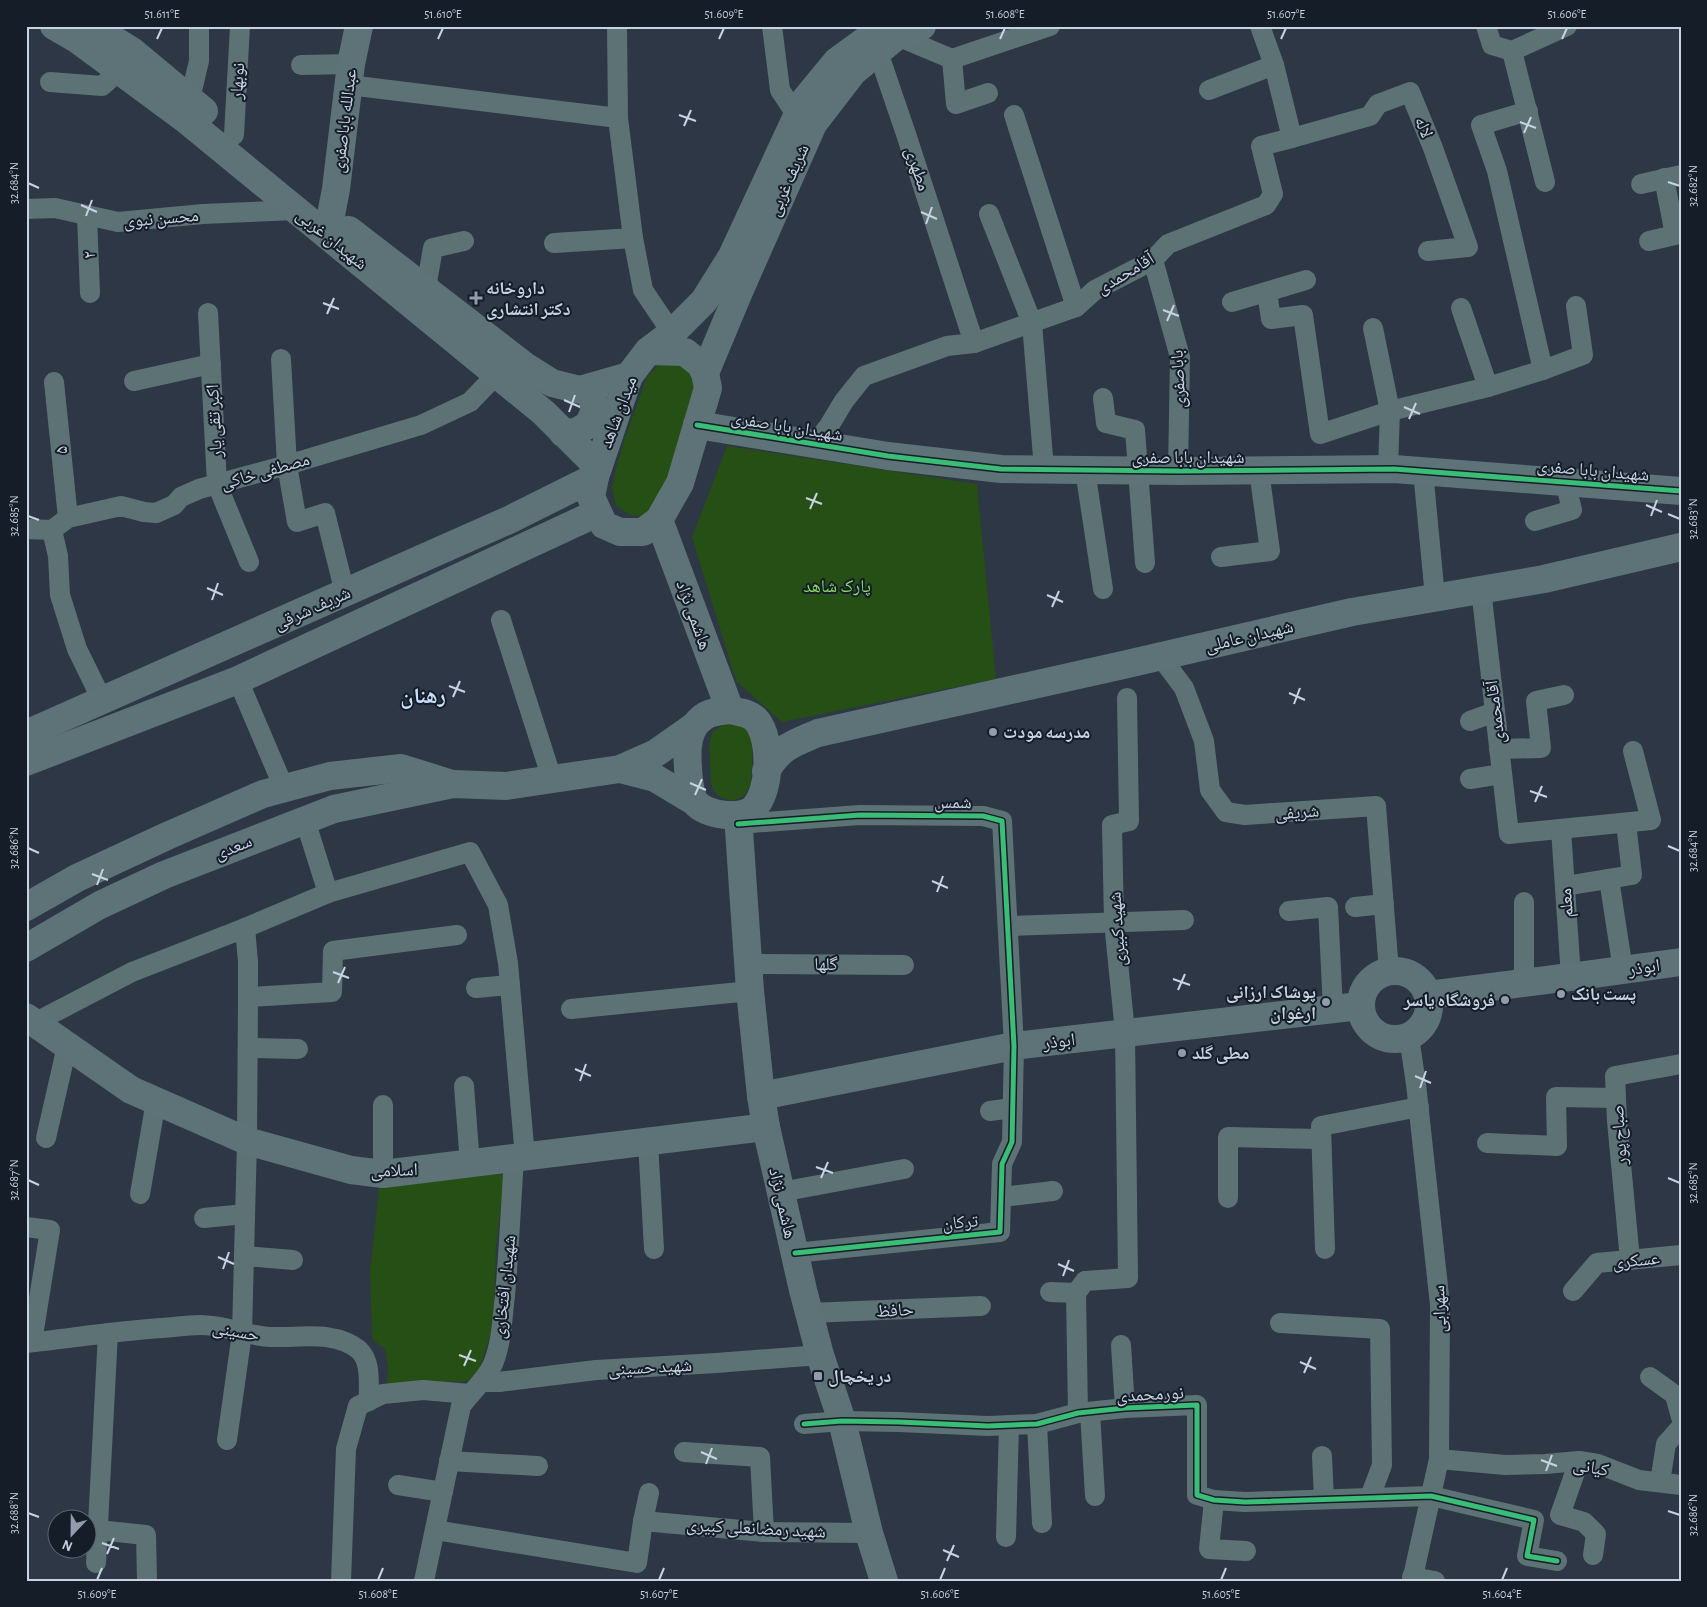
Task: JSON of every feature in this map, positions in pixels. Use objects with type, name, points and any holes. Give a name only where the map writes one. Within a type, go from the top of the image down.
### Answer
[{"type":"street","name":"شهیدان غربی","points":[[54,26],[78,40],[185,118],[497,374],[544,413],[596,472]]},
{"type":"street","name":"شهیدان غربی","points":[[92,26],[132,51],[331,215],[525,366],[552,383],[580,390],[629,376]]},
{"type":"street","points":[[190,100],[199,61],[199,26]]},
{"type":"street","name":"نوبهار","points":[[234,136],[240,26]]},
{"type":"street","name":"عبدالله باباصفری","points":[[331,215],[350,74],[359,26]]},
{"type":"street","points":[[617,26],[618,118],[633,238],[643,290],[672,333]]},
{"type":"street","points":[[772,26],[780,90],[797,116]]},
{"type":"street","name":"شریف غربی","points":[[648,351],[672,333],[706,298],[732,256],[804,101],[837,61],[887,38],[922,26]]},
{"type":"street","points":[[887,38],[952,59],[1050,26]]},
{"type":"street","points":[[1260,26],[1274,65],[1292,138]]},
{"type":"street","points":[[1486,26],[1492,45],[1512,51],[1567,26]]},
{"type":"street","name":"شریف غربی","points":[[705,373],[813,124],[853,72],[887,38]]},
{"type":"street","name":"مطهری","points":[[887,38],[906,134],[974,343]]},
{"type":"street","points":[[1512,51],[1545,182]]},
{"type":"street","points":[[952,59],[956,104],[988,93]]},
{"type":"street","points":[[301,65],[618,118]]},
{"type":"street","points":[[1209,90],[1274,65]]},
{"type":"street","points":[[50,82],[102,86],[120,70]]},
{"type":"street","name":"لاله","points":[[1292,138],[1370,116],[1378,104],[1410,92],[1433,148],[1468,247],[1428,251]]},
{"type":"street","points":[[1528,111],[1481,125],[1497,170],[1543,370]]},
{"type":"street","points":[[1014,114],[1076,307]]},
{"type":"street","name":"آقامحمدی","points":[[815,444],[829,426],[844,401],[864,376],[947,346],[974,343],[1076,307],[1095,290],[1153,260],[1168,244],[1266,205],[1272,194],[1261,146],[1292,138]]},
{"type":"street","points":[[1641,184],[1673,177],[1675,234],[1649,241]]},
{"type":"street","name":"محسن نبوی","points":[[26,209],[55,208],[118,222],[203,214],[296,210]]},
{"type":"street","points":[[989,214],[1032,323],[1044,469]]},
{"type":"street","name":"۲","points":[[87,216],[90,293]]},
{"type":"street","points":[[554,242],[633,238]]},
{"type":"street","points":[[426,288],[433,248],[464,241]]},
{"type":"street","name":"باباصفری","points":[[1153,260],[1180,357],[1178,471]]},
{"type":"street","points":[[1232,302],[1306,280]]},
{"type":"street","points":[[1267,292],[1271,319],[1302,315],[1320,434],[1390,411],[1488,387],[1543,370],[1582,355],[1576,306]]},
{"type":"street","points":[[706,298],[711,309],[720,314],[731,311]]},
{"type":"street","points":[[1461,308],[1488,387]]},
{"type":"street","name":"اکبر تقی یار","points":[[208,313],[217,484],[248,562]]},
{"type":"street","points":[[1373,328],[1390,411],[1388,469]]},
{"type":"street","points":[[597,513],[604,525],[620,532],[651,526],[680,483],[708,388],[705,373],[700,364],[685,352],[648,351]]},
{"type":"street","name":"میدان شاهد","points":[[597,513],[591,497],[596,472],[629,376],[648,351]]},
{"type":"street","points":[[281,360],[287,466],[297,522],[325,513],[345,593]]},
{"type":"street","name":"اکبر تقی یار","points":[[134,381],[211,364]]},
{"type":"street","name":"مصطفی خاکی","points":[[52,530],[68,518],[121,506],[156,513],[174,505],[181,497],[199,489],[287,466],[422,425],[470,402],[497,374]]},
{"type":"street","name":"۵","points":[[54,382],[68,518]]},
{"type":"street","points":[[563,433],[576,432],[588,425],[594,413],[593,400],[587,389]]},
{"type":"street","points":[[1103,398],[1106,423],[1135,430],[1145,563]]},
{"type":"street","name":"شهیدان بابا صفری","points":[[697,425],[888,456],[991,468],[1178,471],[1388,469],[1681,491]]},
{"type":"street","points":[[1085,470],[1103,590]]},
{"type":"street","points":[[1221,557],[1270,551],[1259,470]]},
{"type":"street","points":[[1423,471],[1435,597]]},
{"type":"street","name":"شریف شرقی","points":[[26,734],[511,519],[596,472]]},
{"type":"street","points":[[1535,521],[1572,510],[1565,481]]},
{"type":"street","name":"شریف شرقی","points":[[26,762],[238,680],[597,513]]},
{"type":"street","name":"هاشمی نژاد","points":[[651,526],[712,716]]},
{"type":"street","points":[[26,529],[52,530],[58,556],[60,595],[77,649],[102,700]]},
{"type":"street","name":"شهیدان عاملی","points":[[766,771],[774,758],[786,747],[818,733],[1352,612],[1544,578],[1681,547]]},
{"type":"street","name":"آقامحمدی","points":[[1481,589],[1509,834],[1561,829]]},
{"type":"street","points":[[500,620],[552,779]]},
{"type":"street","name":"شریفی","points":[[1160,656],[1184,688],[1204,742],[1210,790],[1226,812],[1245,816],[1376,806],[1389,970]]},
{"type":"street","points":[[30,1020],[132,972],[328,893],[304,820],[284,788],[238,680]]},
{"type":"street","points":[[1499,749],[1541,748],[1536,701],[1564,695]]},
{"type":"street","name":"شهید کبیری","points":[[1076,1293],[1086,1281],[1128,1278],[1125,1032],[1114,922],[1112,825],[1130,821],[1127,698]]},
{"type":"street","points":[[1470,721],[1495,712]]},
{"type":"street","points":[[745,713],[756,719],[762,728],[766,748],[766,786],[761,800],[752,810],[738,819],[706,810],[654,778],[620,769],[656,753],[712,716],[745,713]]},
{"type":"street","points":[[695,802],[690,787],[688,741],[712,716]]},
{"type":"street","name":"شهیدان عاملی","points":[[756,719],[787,728],[818,733]]},
{"type":"street","points":[[1561,829],[1651,820],[1633,751]]},
{"type":"street","name":"سعدی","points":[[26,907],[77,878],[166,836],[264,794],[284,788],[330,776],[401,768],[453,784]]},
{"type":"street","name":"سعدی","points":[[26,948],[100,905],[164,875],[334,808],[453,784],[506,786],[620,769]]},
{"type":"street","points":[[1470,780],[1502,774]]},
{"type":"street","name":"شمس","points":[[738,819],[860,815],[983,816],[1002,820],[1014,1046]]},
{"type":"street","name":"هاشمی نژاد","points":[[738,819],[750,991],[766,1127],[809,1313],[820,1355],[842,1422],[884,1581]]},
{"type":"street","points":[[1565,886],[1632,875],[1626,822]]},
{"type":"street","name":"معلم","points":[[1561,829],[1571,977]]},
{"type":"street","name":"شهیدان افتخاری","points":[[328,893],[470,852],[498,905],[508,963],[520,1158],[501,1338],[492,1364],[461,1406],[424,1581]]},
{"type":"street","points":[[1609,879],[1623,970]]},
{"type":"street","points":[[1524,902],[1524,983]]},
{"type":"street","points":[[1356,907],[1384,904]]},
{"type":"street","points":[[1289,911],[1328,907],[1333,1010]]},
{"type":"street","points":[[1008,926],[1184,920]]},
{"type":"street","points":[[226,1440],[242,1333],[248,1048],[248,962],[245,928]]},
{"type":"street","points":[[248,997],[332,992],[333,952],[456,935]]},
{"type":"street","name":"ابوذر","points":[[1428,995],[1681,962]]},
{"type":"street","name":"گلها","points":[[748,964],[904,965]]},
{"type":"street","points":[[1389,970],[1402,971],[1414,975],[1423,984],[1428,995],[1430,1007],[1427,1020],[1420,1030],[1409,1037],[1396,1040],[1382,1037],[1371,1030],[1364,1019],[1360,1006],[1362,994],[1368,983],[1378,975],[1389,970]]},
{"type":"street","points":[[476,988],[510,985]]},
{"type":"street","points":[[571,1009],[750,991]]},
{"type":"street","name":"ابوذر","points":[[761,1096],[1014,1046],[1360,1006]]},
{"type":"street","name":"اسلامی","points":[[30,1020],[131,1090],[247,1141],[352,1170],[383,1174],[766,1127]]},
{"type":"street","name":"سهرابی","points":[[1409,1037],[1419,1107],[1440,1305],[1439,1459],[1412,1579]]},
{"type":"street","points":[[46,1138],[67,1046]]},
{"type":"street","name":"ترکان","points":[[795,1253],[1000,1232],[1002,1164],[1012,1142],[1014,1046]]},
{"type":"street","points":[[248,1048],[298,1049]]},
{"type":"street","name":"صباح پور","points":[[1630,1260],[1617,1121],[1616,1076],[1681,1064]]},
{"type":"street","points":[[464,1086],[470,1164]]},
{"type":"street","points":[[1488,1143],[1557,1146],[1556,1096],[1616,1098]]},
{"type":"street","points":[[140,1194],[156,1101]]},
{"type":"street","points":[[383,1105],[383,1174]]},
{"type":"street","points":[[1325,1249],[1321,1126],[1419,1107]]},
{"type":"street","points":[[990,1111],[1012,1108]]},
{"type":"street","points":[[1228,1198],[1228,1137],[1321,1139]]},
{"type":"street","points":[[648,1142],[654,1249]]},
{"type":"street","points":[[781,1192],[904,1169]]},
{"type":"street","points":[[1002,1197],[1053,1191]]},
{"type":"street","points":[[204,1218],[245,1214]]},
{"type":"street","points":[[26,1227],[50,1230],[29,1342]]},
{"type":"street","name":"عسکری","points":[[1573,1291],[1598,1263],[1681,1255]]},
{"type":"street","points":[[244,1256],[292,1260]]},
{"type":"street","points":[[1050,1292],[1076,1293],[1084,1413],[1095,1496]]},
{"type":"street","name":"حافظ","points":[[809,1313],[981,1306]]},
{"type":"street","points":[[1280,1323],[1380,1329],[1382,1465],[1370,1497]]},
{"type":"street","name":"حسینی","points":[[29,1342],[200,1325],[225,1327],[242,1333],[269,1337],[303,1338],[321,1336],[347,1342],[361,1352],[368,1364],[369,1400]]},
{"type":"street","points":[[95,1510],[108,1333]]},
{"type":"street","points":[[1121,1345],[1125,1408]]},
{"type":"street","name":"شهید حسینی","points":[[475,1388],[499,1382],[596,1370],[820,1355]]},
{"type":"street","points":[[1650,1376],[1676,1394],[1681,1417]]},
{"type":"street","points":[[341,1581],[346,1449],[358,1406],[383,1394],[475,1388]]},
{"type":"street","name":"نورمحمدی","points":[[804,1424],[842,1422],[988,1426],[1037,1424],[1084,1413],[1125,1408],[1197,1405],[1197,1494],[1214,1500]]},
{"type":"street","points":[[1037,1424],[1042,1523]]},
{"type":"street","points":[[1006,1537],[1009,1425]]},
{"type":"street","points":[[1660,1482],[1666,1444],[1681,1427]]},
{"type":"street","points":[[684,1452],[760,1457],[764,1532]]},
{"type":"street","points":[[1322,1456],[1324,1499]]},
{"type":"street","name":"کیانی","points":[[1439,1459],[1505,1465],[1545,1464],[1579,1460],[1598,1464],[1639,1480],[1681,1485]]},
{"type":"street","points":[[1579,1460],[1560,1515],[1584,1522],[1596,1534],[1593,1554]]},
{"type":"street","points":[[449,1461],[538,1466]]},
{"type":"street","points":[[398,1485],[442,1492]]},
{"type":"street","points":[[435,1530],[637,1563],[649,1493]]},
{"type":"street","points":[[1246,1551],[1209,1549],[1214,1500],[1245,1502],[1431,1496],[1534,1520],[1527,1556],[1557,1561]]},
{"type":"street","name":"شهید رمضانعلی کبیری","points":[[643,1521],[764,1532],[870,1533]]},
{"type":"street","points":[[98,1531],[146,1535],[147,1581]]},
{"type":"street","points":[[1412,1579],[1435,1581]]},
{"type":"green space","points":[[682,362],[699,385],[667,487],[645,516],[630,515],[616,506],[612,488],[626,435],[647,377],[660,363]]},
{"type":"green space","name":"پارک شاهد","points":[[727,446],[977,484],[996,679],[782,722],[736,681],[692,537]]},
{"type":"green space","points":[[737,722],[748,730],[753,742],[751,785],[744,796],[732,801],[720,797],[713,790],[709,743],[713,731],[724,725]]},
{"type":"green space","points":[[505,1174],[496,1247],[492,1329],[480,1368],[468,1381],[387,1384],[388,1368],[385,1349],[372,1339],[370,1271],[379,1188],[470,1176]]},
{"type":"cycle path","points":[[697,425],[888,456],[1001,469],[1178,471],[1394,469],[1681,491]]},
{"type":"cycle path","points":[[738,824],[860,815],[983,816],[1002,821],[1014,1046],[1012,1142],[1002,1164],[1000,1232],[795,1253]]},
{"type":"cycle path","points":[[804,1424],[842,1421],[988,1426],[1037,1424],[1078,1413],[1125,1408],[1197,1405],[1197,1495],[1214,1500],[1245,1502],[1431,1496],[1534,1520],[1527,1556],[1557,1561]]},
{"type":"place","name":"داروخانه دکتر انتشاری","points":[[476,298]]},
{"type":"place","name":"مدرسه مودت","points":[[993,732]]},
{"type":"place","name":"پست بانک","points":[[1561,994]]},
{"type":"place","name":"فروشگاه یاسر","points":[[1505,1000]]},
{"type":"place","name":"پوشاک ارزانی ارغوان","points":[[1326,1002]]},
{"type":"place","name":"مطی گلد","points":[[1182,1053]]},
{"type":"place","name":"در یخچال","points":[[818,1376]]},
{"type":"district","name":"رهنان","points":[[423,695]]}]
